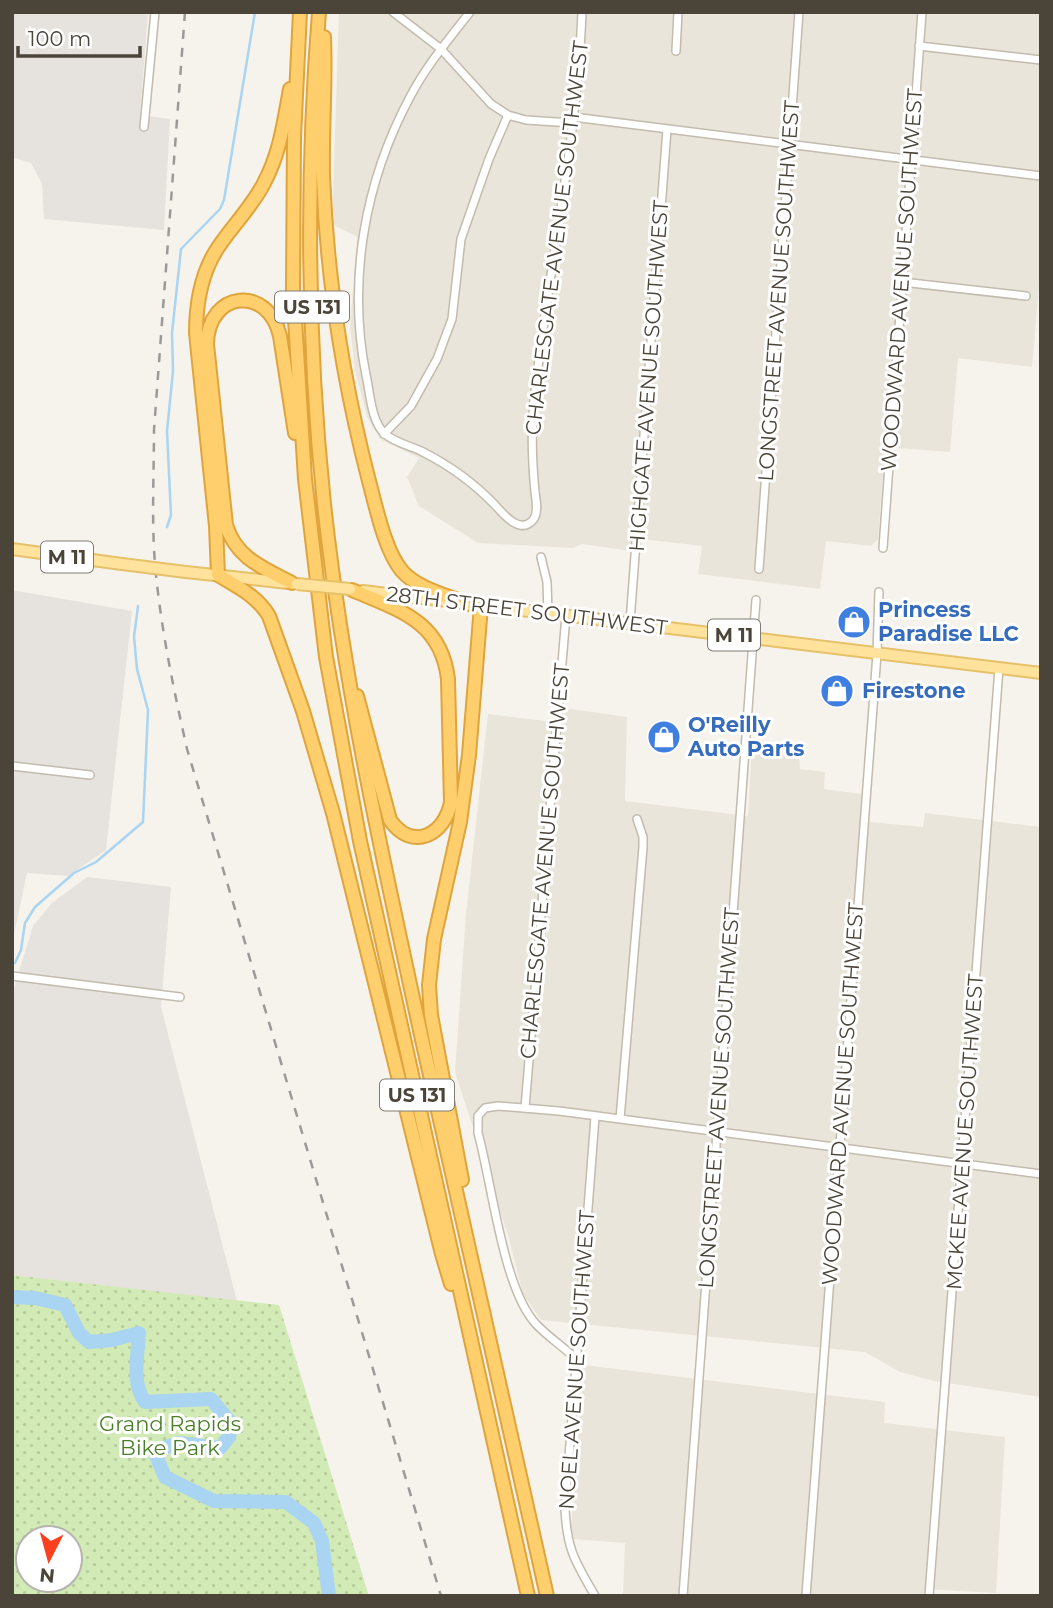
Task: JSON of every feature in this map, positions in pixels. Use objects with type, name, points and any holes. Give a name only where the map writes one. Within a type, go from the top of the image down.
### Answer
[{"type":"highway","name":"US 131","points":[[300,12],[294,137],[293,288],[305,479],[318,605],[342,754],[528,1596]]},
{"type":"highway","name":"US 131","points":[[321,12],[312,155],[313,322],[320,458],[342,642],[384,869],[547,1596]]},
{"type":"highway","points":[[321,12],[325,62],[323,175],[329,273],[342,366],[359,441],[389,545],[399,566],[423,586],[475,605],[470,755],[460,822],[434,939],[429,985],[431,1015],[457,1149],[483,1308]]},
{"type":"highway","points":[[299,37],[282,138],[274,162],[258,195],[213,256],[205,272],[198,301],[196,332],[218,551],[218,575],[250,594],[269,616],[303,711],[349,874],[442,1254],[471,1341]]},
{"type":"highway","points":[[295,584],[244,557],[233,544],[226,525],[206,344],[211,321],[219,310],[229,303],[244,300],[260,304],[276,321],[290,410],[305,479]]},
{"type":"highway","points":[[342,642],[390,820],[397,829],[411,836],[433,833],[445,821],[451,802],[448,679],[444,660],[436,642],[420,622],[351,590]]},
{"type":"main road","name":"28TH STREET SOUTHWEST","points":[[12,549],[122,565],[630,622],[1041,673]]},
{"type":"street","points":[[144,127],[155,12]]},
{"type":"street","points":[[393,12],[441,49],[491,104],[508,116],[526,120],[573,120],[667,129],[1041,176]]},
{"type":"street","points":[[470,12],[441,49],[411,95],[386,148],[365,222],[357,298],[359,342],[374,415],[384,434],[411,406],[437,359],[452,319],[460,239],[508,116]]},
{"type":"street","name":"CHARLESGATE AVENUE SOUTHWEST","points":[[384,434],[446,464],[480,489],[515,523],[526,524],[535,517],[531,452],[534,402],[573,120],[582,12]]},
{"type":"street","points":[[676,51],[678,12]]},
{"type":"street","name":"LONGSTREET AVENUE SOUTHWEST","points":[[759,569],[799,12]]},
{"type":"street","name":"WOODWARD AVENUE SOUTHWEST","points":[[883,548],[922,12]]},
{"type":"street","points":[[919,46],[1041,60]]},
{"type":"street","name":"HIGHGATE AVENUE SOUTHWEST","points":[[630,622],[667,129]]},
{"type":"street","points":[[902,282],[1026,296]]},
{"type":"street","points":[[541,557],[547,582],[548,613]]},
{"type":"street","name":"WOODWARD AVENUE SOUTHWEST","points":[[806,1596],[877,654],[878,592]]},
{"type":"street","name":"LONGSTREET AVENUE SOUTHWEST","points":[[683,1596],[756,600]]},
{"type":"street","name":"CHARLESGATE AVENUE SOUTHWEST","points":[[525,1108],[566,615]]},
{"type":"street","name":"MCKEE AVENUE SOUTHWEST","points":[[929,1596],[964,1163],[999,668]]},
{"type":"street","points":[[12,766],[90,775]]},
{"type":"street","points":[[620,1119],[643,847],[637,819]]},
{"type":"street","points":[[12,976],[180,998]]},
{"type":"street","points":[[577,1360],[536,1324],[522,1304],[511,1279],[478,1133],[478,1116],[485,1108],[525,1108],[620,1119],[1041,1174]]},
{"type":"street","name":"NOEL AVENUE SOUTHWEST","points":[[595,1117],[565,1508],[566,1537],[575,1561],[595,1596]]},
{"type":"shaded area","points":[[12,12],[148,12],[140,115],[170,119],[164,230],[44,219],[42,184],[31,163],[12,157]]},
{"type":"shaded area","points":[[339,12],[1041,12],[1041,285],[1032,367],[958,358],[950,452],[885,447],[878,539],[871,546],[826,541],[820,589],[698,574],[702,546],[633,538],[631,551],[582,544],[573,548],[478,543],[419,506],[407,477],[419,458],[380,439],[367,417],[355,370],[350,327],[357,237],[332,224]]},
{"type":"shaded area","points":[[12,590],[132,611],[106,850],[68,876],[27,873],[12,944]]},
{"type":"shaded area","points":[[564,708],[627,717],[625,801],[748,816],[752,746],[799,753],[800,769],[825,772],[824,789],[861,794],[860,821],[923,827],[925,813],[1041,827],[1041,1397],[934,1381],[900,1372],[865,1352],[541,1320],[523,1294],[508,1235],[455,1072],[466,914],[488,714],[562,723]]},
{"type":"shaded area","points":[[87,877],[171,887],[161,1007],[237,1301],[12,1275],[12,994],[33,926],[52,903]]},
{"type":"shaded area","points":[[584,1365],[885,1402],[884,1423],[1005,1437],[996,1593],[926,1589],[924,1596],[623,1596],[625,1543],[574,1539],[571,1527]]},
{"type":"green space","name":"Grand Rapids Bike Park","points":[[12,1275],[279,1305],[369,1596],[12,1596]]},
{"type":"waterway","points":[[167,527],[171,515],[167,431],[173,371],[172,333],[181,249],[220,209],[224,200],[255,12]]},
{"type":"waterway","points":[[15,963],[21,950],[25,923],[35,907],[74,873],[96,862],[143,822],[148,710],[137,669],[134,637],[138,606]]},
{"type":"waterway","points":[[12,1297],[35,1298],[65,1305],[79,1333],[89,1342],[112,1340],[139,1333],[137,1378],[145,1402],[211,1399],[231,1423],[229,1437],[220,1448],[179,1443],[154,1451],[165,1477],[214,1501],[286,1502],[314,1523],[322,1541],[329,1596]]},
{"type":"railway","points":[[185,12],[154,430],[154,557],[165,641],[187,749],[441,1596]]},
{"type":"place","name":"Princess Paradise LLC","points":[[854,622]]},
{"type":"place","name":"Firestone","points":[[837,691]]},
{"type":"place","name":"O'Reilly Auto Parts","points":[[664,737]]}]
